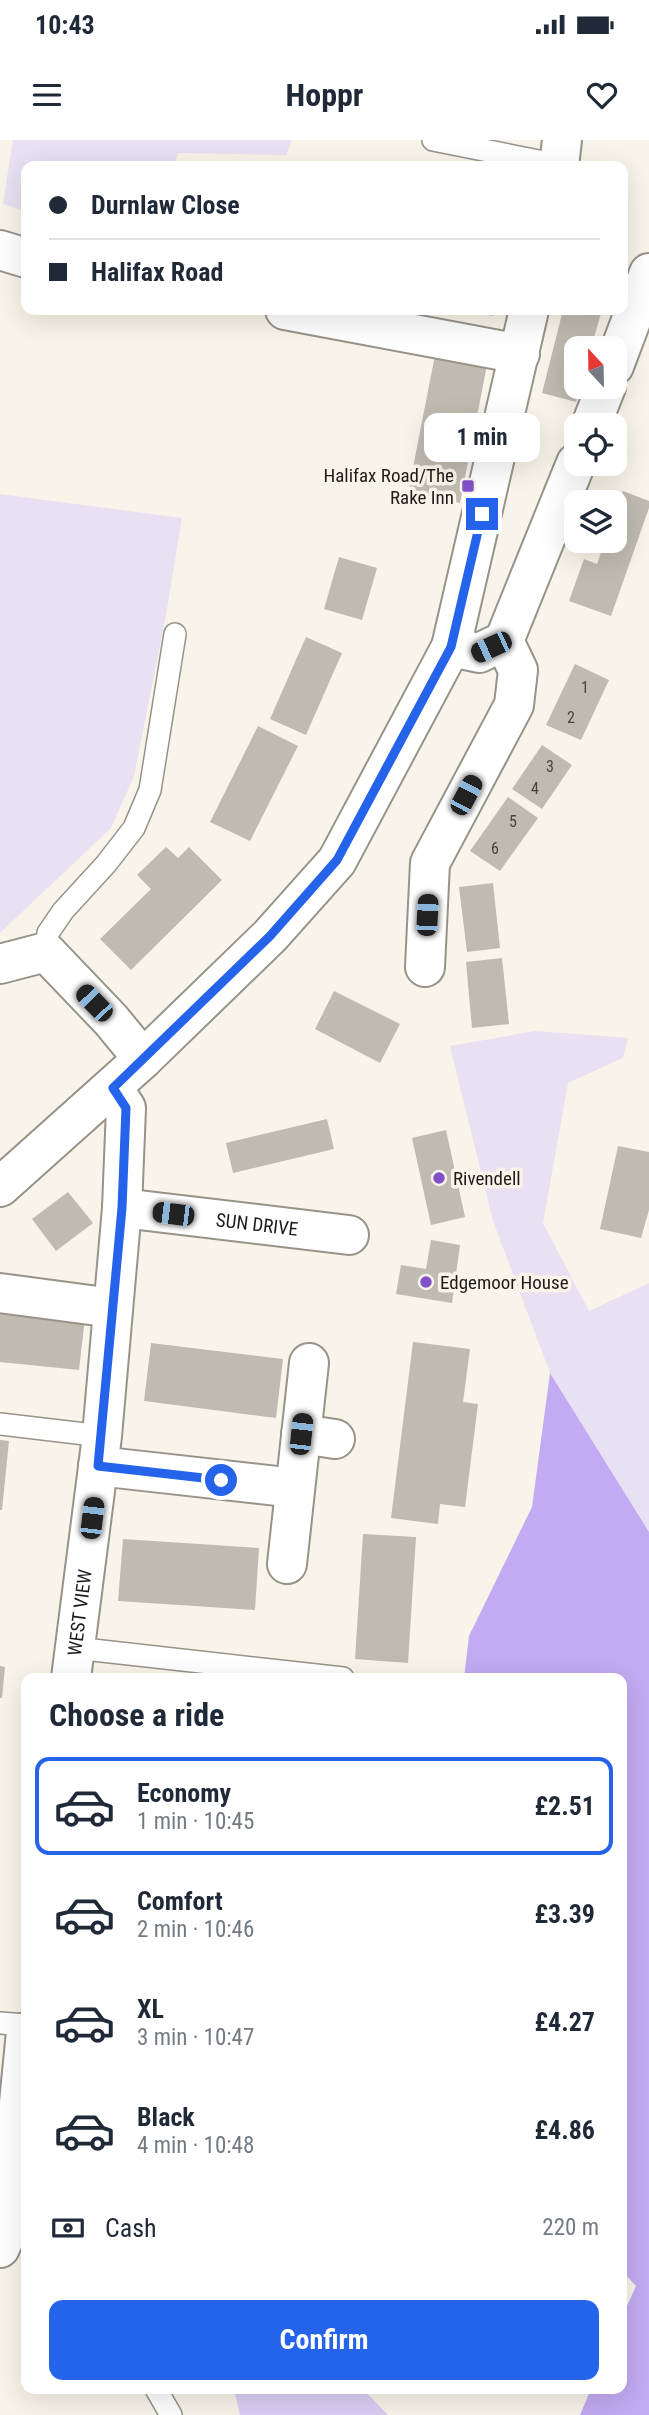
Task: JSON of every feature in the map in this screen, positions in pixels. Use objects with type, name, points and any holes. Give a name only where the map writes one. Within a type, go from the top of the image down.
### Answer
[{"type":"street","points":[[0,250],[21,256]]},
{"type":"street","points":[[625,336],[649,273]]},
{"type":"street","points":[[312,315],[520,354]]},
{"type":"street","points":[[0,1187],[144,1059],[270,936],[337,860],[451,647],[528,315]]},
{"type":"street","points":[[451,647],[478,653],[504,641],[571,476]]},
{"type":"street","points":[[425,967],[430,863],[514,705],[518,670],[504,641]]},
{"type":"street","points":[[0,964],[46,952],[144,1059]]},
{"type":"street","name":"WEST VIEW","points":[[73,1663],[100,1451],[122,1208],[126,1108],[113,1088]]},
{"type":"street","name":"SUN DRIVE","points":[[122,1208],[349,1235]]},
{"type":"street","points":[[0,1293],[113,1308]]},
{"type":"street","points":[[287,1564],[295,1488],[318,1436],[309,1363]]},
{"type":"street","points":[[100,1451],[295,1488]]},
{"type":"street","points":[[8,2239],[21,2090]]},
{"type":"lane","points":[[433,140],[560,157]]},
{"type":"lane","points":[[46,952],[48,933],[63,911],[134,828],[149,790],[175,634]]},
{"type":"lane","points":[[0,1424],[100,1451]]},
{"type":"lane","points":[[73,1663],[253,1673]]},
{"type":"lane","points":[[0,2023],[21,2025]]},
{"type":"lane","points":[[159,2394],[172,2415]]},
{"type":"shaded area","points":[[13,140],[292,140],[286,155],[178,153],[176,161],[21,161],[21,210],[3,204]]},
{"type":"shaded area","points":[[0,494],[182,518],[134,776],[111,828],[0,933]]},
{"type":"shaded area","points":[[535,1031],[628,1038],[623,1058],[568,1083],[543,1223],[589,1311],[649,1283],[649,1532],[550,1373],[493,1221],[450,1046]]},
{"type":"shaded area","points":[[550,1373],[649,1532],[649,2415],[580,2415],[589,2394],[627,2394],[627,2306],[636,2286],[627,2276],[627,1673],[465,1673],[469,1636],[532,1507]]},
{"type":"shaded area","points":[[235,2394],[368,2394],[388,2415],[240,2415]]},
{"type":"building","points":[[562,315],[601,315],[594,336],[564,336],[564,399],[542,393]]},
{"type":"building","points":[[435,355],[487,365],[460,503],[408,493]]},
{"type":"building","points":[[627,493],[649,501],[649,508],[611,616],[569,601],[584,559],[597,564],[601,553],[627,553]]},
{"type":"building","points":[[339,557],[377,568],[362,620],[324,609]]},
{"type":"building","points":[[306,637],[342,653],[306,735],[270,719]]},
{"type":"building","points":[[575,664],[609,680],[581,740],[546,725]]},
{"type":"building","points":[[258,726],[298,746],[250,841],[210,822]]},
{"type":"building","points":[[542,745],[572,765],[542,809],[512,789]]},
{"type":"building","points":[[508,797],[538,818],[500,871],[470,851]]},
{"type":"building","points":[[166,847],[178,858],[189,847],[222,880],[131,970],[100,939],[151,889],[137,875]]},
{"type":"building","points":[[493,883],[500,948],[467,952],[459,887]]},
{"type":"building","points":[[502,958],[509,1024],[472,1028],[466,962]]},
{"type":"building","points":[[334,991],[400,1024],[380,1063],[315,1029]]},
{"type":"building","points":[[327,1119],[334,1149],[233,1173],[226,1143]]},
{"type":"building","name":"Rivendell","points":[[446,1130],[465,1217],[431,1225],[412,1138]]},
{"type":"building","points":[[618,1146],[649,1152],[649,1210],[641,1238],[600,1229]]},
{"type":"building","points":[[68,1192],[93,1223],[56,1251],[32,1219]]},
{"type":"building","name":"Edgemoor House","points":[[431,1240],[460,1245],[452,1303],[396,1294],[401,1265],[426,1269]]},
{"type":"building","points":[[0,1310],[85,1318],[79,1370],[0,1362]]},
{"type":"building","points":[[413,1342],[470,1349],[463,1402],[478,1404],[465,1507],[440,1504],[438,1524],[391,1518]]},
{"type":"building","points":[[151,1343],[283,1359],[276,1418],[144,1401]]},
{"type":"building","points":[[0,1440],[9,1441],[2,1510],[0,1510]]},
{"type":"building","points":[[363,1534],[416,1537],[408,1663],[355,1659]]},
{"type":"building","points":[[123,1539],[259,1548],[255,1610],[118,1601]]},
{"type":"building","points":[[0,1666],[5,1667],[2,1698],[0,1698]]},
{"type":"place","name":"Halifax Road/The Rake Inn","points":[[468,486]]},
{"type":"place","name":"Rivendell","points":[[439,1178]]},
{"type":"place","name":"Edgemoor House","points":[[426,1282]]},
{"type":"route","points":[[221,1480],[98,1466],[122,1208],[126,1108],[113,1088],[270,936],[337,860],[451,647],[482,514]]}]
